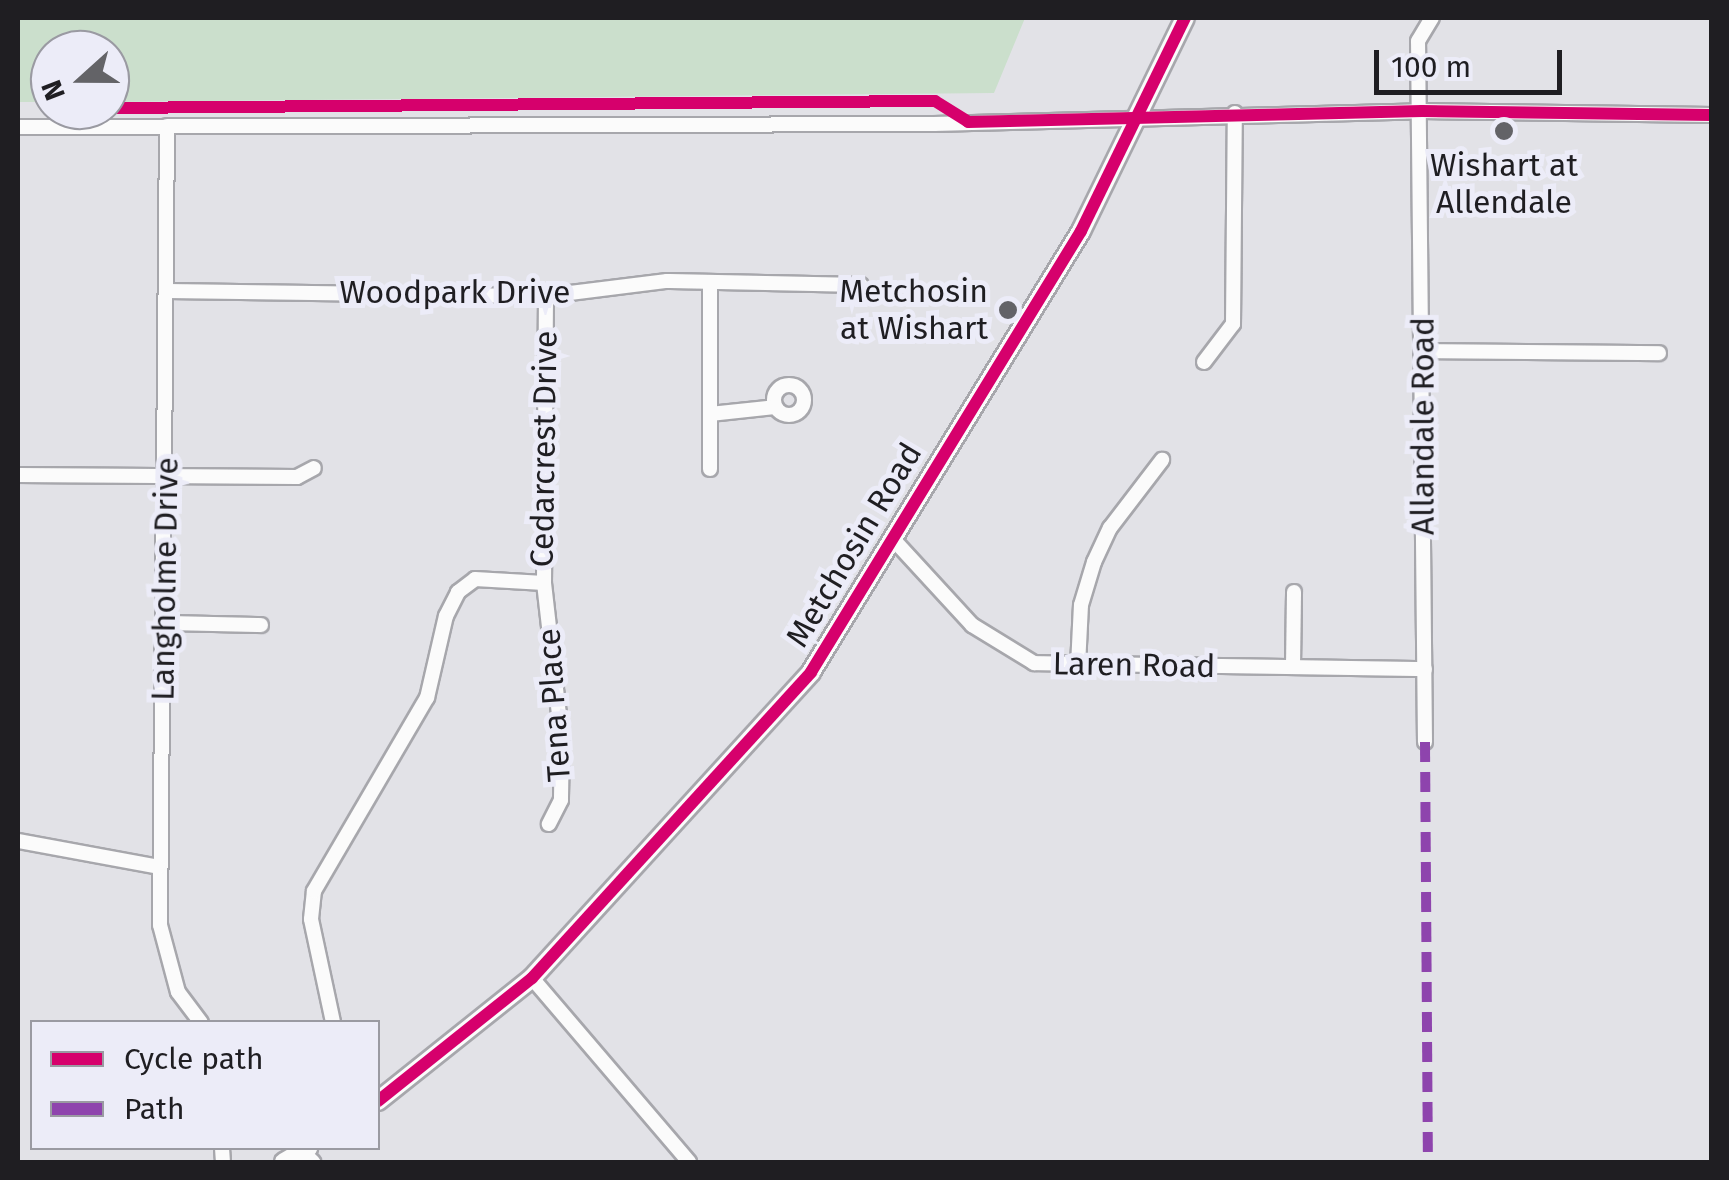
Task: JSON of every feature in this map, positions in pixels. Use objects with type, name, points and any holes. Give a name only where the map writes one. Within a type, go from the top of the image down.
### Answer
[{"type":"main road","name":"Metchosin Road","points":[[380,1100],[532,978],[811,672],[1081,231],[1185,18]]},
{"type":"main road","points":[[284,1162],[307,1154]]},
{"type":"street","name":"Allandale Road","points":[[1425,742],[1422,111],[1418,41],[1432,18]]},
{"type":"street","points":[[18,127],[934,124],[1138,114],[1422,111],[1712,114]]},
{"type":"street","points":[[1204,362],[1233,324],[1236,113]]},
{"type":"street","name":"Langholme Drive","points":[[167,126],[165,623],[159,867],[166,960],[200,1020]]},
{"type":"street","points":[[710,282],[710,469]]},
{"type":"street","name":"Woodpark Drive","points":[[168,291],[546,296],[710,282],[861,285]]},
{"type":"street","name":"Cedarcrest Drive","points":[[333,1020],[311,919],[314,891],[428,698],[446,616],[458,592],[475,579],[544,583],[546,296]]},
{"type":"street","points":[[1422,351],[1659,353]]},
{"type":"street","points":[[710,414],[774,407]]},
{"type":"street","points":[[1078,666],[1081,605],[1094,562],[1110,528],[1162,460]]},
{"type":"street","points":[[18,475],[297,477],[314,468]]},
{"type":"street","name":"Laren Road","points":[[893,539],[972,625],[1004,650],[1034,663],[1425,669]]},
{"type":"street","name":"Tena Place","points":[[544,583],[562,740],[561,800],[549,824]]},
{"type":"street","points":[[1293,666],[1294,592]]},
{"type":"street","points":[[165,623],[261,625]]},
{"type":"street","points":[[18,841],[159,867]]},
{"type":"street","points":[[532,978],[689,1162]]},
{"type":"green space","points":[[18,18],[1025,18],[994,93],[130,102],[130,30],[30,30],[30,102],[18,102]]},
{"type":"marked path","points":[[1425,742],[1428,1162]]},
{"type":"cycle path","points":[[380,1099],[532,978],[811,672],[1081,231],[1185,18]]},
{"type":"cycle path","points":[[130,108],[935,101],[968,122],[1422,111],[1712,115]]},
{"type":"place","name":"Wishart at Allendale","points":[[1504,131]]},
{"type":"place","name":"Metchosin at Wishart","points":[[1008,310]]}]
